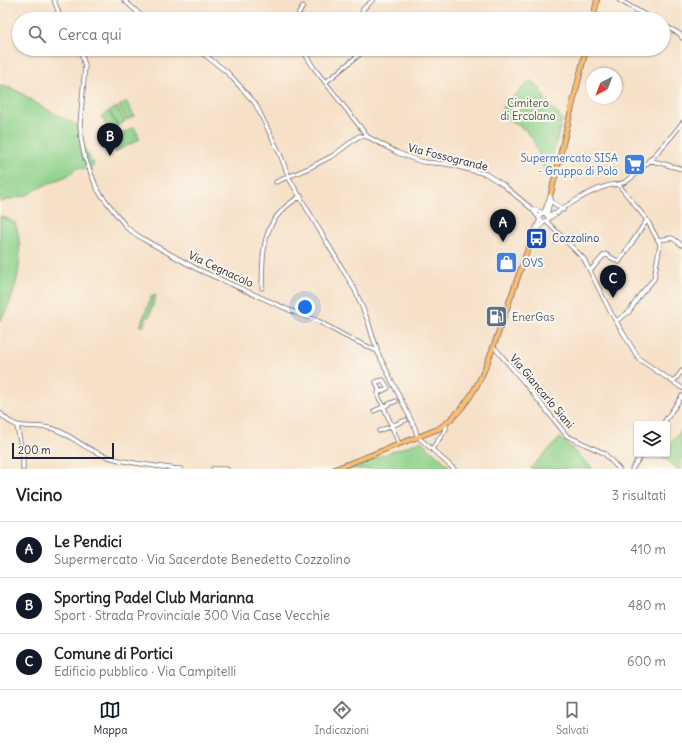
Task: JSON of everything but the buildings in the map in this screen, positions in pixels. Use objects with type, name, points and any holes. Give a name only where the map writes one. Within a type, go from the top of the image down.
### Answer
[{"type":"main road","points":[[594,12],[597,0]]},
{"type":"main road","points":[[551,193],[584,56]]},
{"type":"main road","points":[[335,469],[438,429],[446,424],[472,394],[488,364],[533,236]]},
{"type":"street","points":[[54,0],[58,12]]},
{"type":"street","points":[[124,0],[137,12]]},
{"type":"street","points":[[363,12],[363,9],[373,0]]},
{"type":"street","points":[[619,0],[640,12]]},
{"type":"street","points":[[300,12],[304,6]]},
{"type":"street","points":[[670,29],[680,34],[682,38]]},
{"type":"street","name":"Via Cegnacolo","points":[[82,56],[85,66],[80,125],[84,155],[94,184],[127,228],[143,239],[197,269],[296,313],[318,321],[376,351]]},
{"type":"street","points":[[206,56],[227,72],[255,103],[289,175],[355,290],[368,321],[377,348],[376,351],[415,428],[417,436],[454,469]]},
{"type":"street","name":"Via Fossogrande","points":[[307,56],[368,137],[414,160],[447,164],[486,174],[502,184],[532,208]]},
{"type":"street","points":[[326,82],[358,56]]},
{"type":"street","points":[[540,218],[558,213],[588,194],[607,186],[629,180],[682,123]]},
{"type":"street","points":[[276,182],[334,155],[359,136],[368,137]]},
{"type":"street","points":[[649,160],[682,169]]},
{"type":"street","points":[[616,321],[629,312],[640,295],[654,279],[660,244],[647,220],[618,184]]},
{"type":"street","points":[[533,236],[546,217],[551,200],[551,193]]},
{"type":"street","points":[[546,217],[551,193]]},
{"type":"street","points":[[262,288],[265,242],[272,221],[290,202],[301,196]]},
{"type":"street","points":[[551,200],[563,210]]},
{"type":"street","points":[[532,208],[546,217],[584,259],[616,321],[639,359],[682,388]]},
{"type":"street","points":[[532,208],[540,218]]},
{"type":"street","points":[[533,236],[541,214],[546,217]]},
{"type":"street","points":[[590,271],[605,254],[619,262],[647,220]]},
{"type":"street","points":[[658,240],[672,238],[682,245]]},
{"type":"street","name":"Via Giancarlo Siani","points":[[494,347],[567,436],[604,453],[619,469]]},
{"type":"street","points":[[673,382],[682,371]]},
{"type":"street","points":[[378,393],[399,444]]},
{"type":"street","points":[[665,421],[682,396]]},
{"type":"street","points":[[374,411],[396,401]]},
{"type":"street","points":[[0,413],[6,420],[17,426],[43,427],[52,429],[75,439],[94,452],[112,458],[181,469]]},
{"type":"street","points":[[379,431],[406,420]]},
{"type":"street","points":[[432,449],[446,429],[446,424]]},
{"type":"street","points":[[17,426],[23,456],[23,469]]},
{"type":"street","points":[[632,469],[640,457]]},
{"type":"street","points":[[214,469],[227,469]]},
{"type":"green space","name":"Cimitero di Ercolano","points":[[533,81],[540,89],[546,101],[562,119],[548,175],[546,174],[533,139],[525,130],[500,113],[504,106],[529,82]]},
{"type":"green space","points":[[0,86],[16,90],[39,105],[81,127],[82,144],[94,163],[90,172],[85,169],[76,168],[71,174],[27,195],[0,202]]},
{"type":"green space","points":[[126,101],[134,116],[127,120],[119,106]]},
{"type":"green space","points":[[117,107],[125,121],[118,126],[109,111]]},
{"type":"green space","points":[[109,111],[117,126],[109,130],[101,116]]},
{"type":"green space","points":[[134,127],[140,139],[115,152],[109,141]]},
{"type":"green space","points":[[0,216],[15,223],[20,247],[20,260],[11,299],[0,321]]},
{"type":"green space","points":[[152,295],[156,295],[149,317],[147,317],[143,327],[140,326]]},
{"type":"green space","points":[[682,429],[682,469],[677,469],[663,457],[670,457],[670,444]]},
{"type":"green space","points":[[561,438],[593,469],[530,469]]},
{"type":"green space","points":[[421,441],[452,469],[345,469]]},
{"type":"place","name":"Sporting Padel Club Marianna","points":[[110,156]]},
{"type":"place","name":"Supermercato SISA - Gruppo di Polo","points":[[634,164]]},
{"type":"place","name":"Cozzolino","points":[[536,238]]},
{"type":"place","name":"Le Pendici","points":[[503,242]]},
{"type":"place","name":"OVS","points":[[507,263]]},
{"type":"place","name":"Comune di Portici","points":[[613,298]]},
{"type":"place","name":"EnerGas","points":[[497,317]]}]
